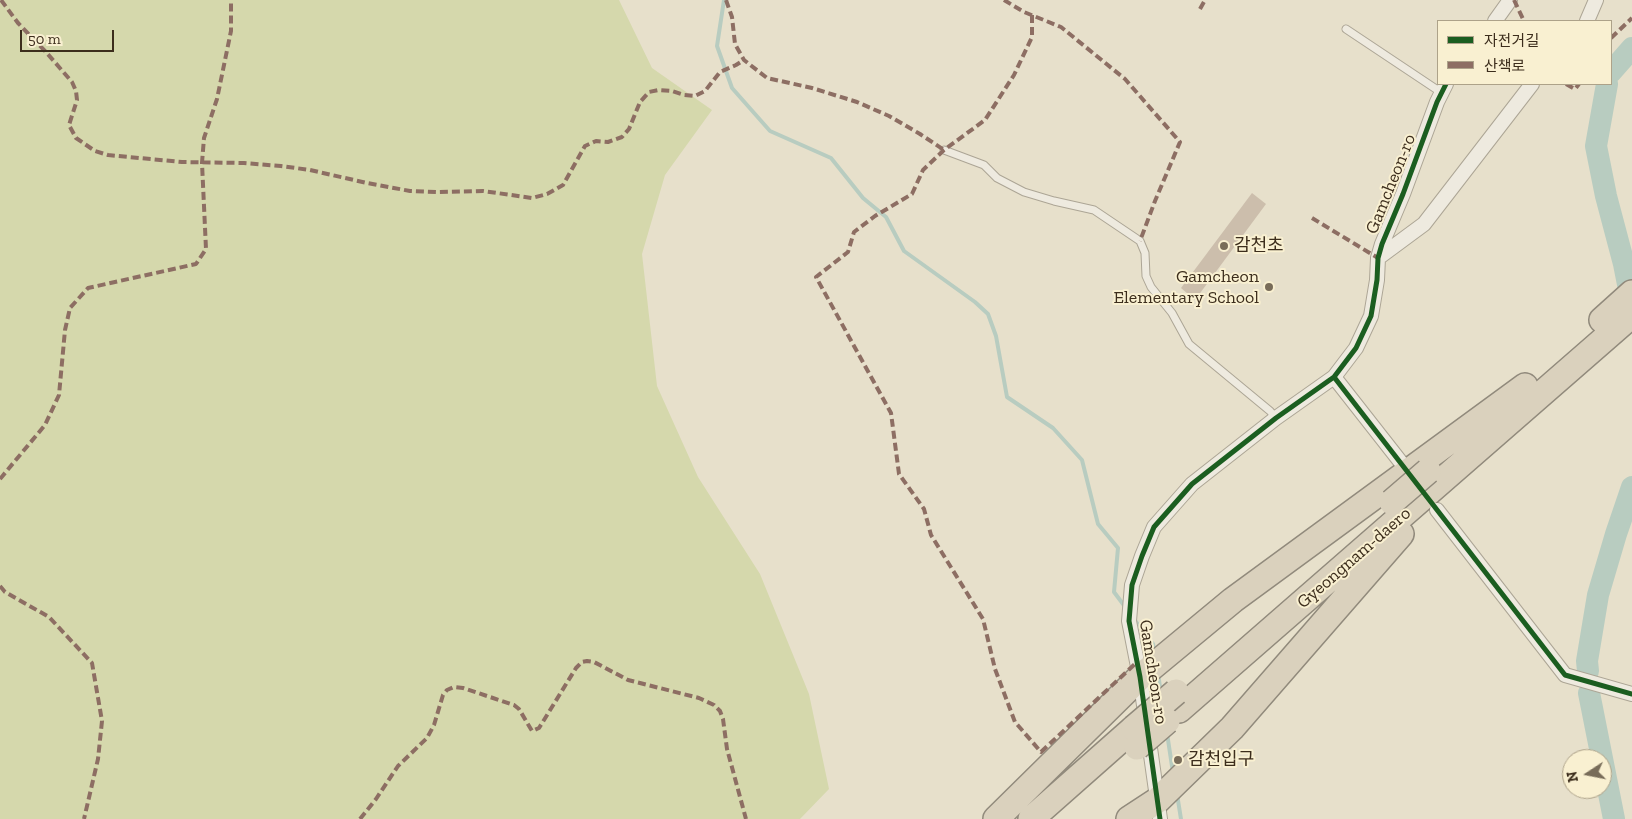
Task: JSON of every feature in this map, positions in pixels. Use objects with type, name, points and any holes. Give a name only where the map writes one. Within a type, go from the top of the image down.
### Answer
[{"type":"highway","points":[[1596,336],[1632,293]]},
{"type":"highway","points":[[1596,336],[1632,315]]},
{"type":"highway","name":"Gyeongnam-daero","points":[[1178,701],[1392,502],[1433,490],[1525,386],[1596,336]]},
{"type":"highway","name":"Gyeongnam-daero","points":[[1178,701],[1433,490],[1596,336]]},
{"type":"highway","points":[[996,819],[1151,668],[1233,600],[1525,386]]},
{"type":"highway","points":[[1129,819],[1168,796],[1245,714],[1417,515],[1433,490]]},
{"type":"highway","points":[[1031,819],[1136,737],[1178,701]]},
{"type":"highway","points":[[1056,819],[1136,737]]},
{"type":"street","points":[[1496,20],[1510,0]]},
{"type":"street","points":[[1587,20],[1596,0]]},
{"type":"street","points":[[1378,258],[1424,224],[1531,85]]},
{"type":"street","name":"Gamcheon-ro","points":[[1168,796],[1151,668],[1130,621],[1132,585],[1154,527],[1192,484],[1276,418],[1334,377],[1356,348],[1371,316],[1377,280],[1378,258],[1382,244],[1444,88]]},
{"type":"street","points":[[1334,377],[1403,466]]},
{"type":"street","points":[[1433,490],[1565,675],[1632,694]]},
{"type":"lane","points":[[1346,29],[1437,84]]},
{"type":"lane","points":[[944,150],[984,165],[997,178],[1024,192],[1094,210],[1140,241],[1144,253],[1146,276],[1151,287],[1172,313],[1189,344],[1276,418]]},
{"type":"green space","points":[[0,0],[619,0],[652,68],[712,110],[665,175],[642,254],[657,386],[698,477],[760,574],[809,694],[829,789],[800,819],[0,819]]},
{"type":"building","name":"감천초","points":[[1252,193],[1266,204],[1195,300],[1181,288]]},
{"type":"waterway","points":[[724,0],[717,46],[732,88],[770,131],[831,158],[863,198],[886,217],[904,251],[975,302],[988,314],[996,336],[1007,397],[1053,428],[1082,460],[1098,524],[1118,548],[1114,592],[1126,608]]},
{"type":"waterway","points":[[1612,71],[1632,48]]},
{"type":"waterway","points":[[1607,85],[1596,146],[1632,305]]},
{"type":"waterway","points":[[1588,671],[1587,661],[1598,595],[1632,487]]},
{"type":"waterway","points":[[1133,618],[1153,644],[1155,654]]},
{"type":"waterway","points":[[1158,673],[1161,694]]},
{"type":"waterway","points":[[1589,693],[1614,819]]},
{"type":"waterway","points":[[1167,733],[1173,773]]},
{"type":"waterway","points":[[1177,794],[1181,819]]},
{"type":"marked path","points":[[1,0],[18,23],[72,82],[77,100],[69,125],[76,138],[95,151],[108,155],[182,162],[244,163],[281,166],[310,170],[410,191],[483,191],[532,198],[547,194],[563,185],[585,146],[596,141],[608,142],[622,137],[629,129],[640,102],[649,92],[659,90],[672,91],[695,96],[705,91],[720,72],[744,60]]},
{"type":"marked path","points":[[0,479],[45,425],[59,395],[65,330],[70,308],[88,288],[196,264],[206,249],[202,163],[204,138],[217,99],[231,31],[231,0]]},
{"type":"marked path","points":[[726,0],[732,17],[735,44],[744,60],[767,78],[812,88],[857,102],[889,116],[944,150]]},
{"type":"marked path","points":[[1004,0],[1024,12],[1061,27],[1125,79],[1180,142],[1140,241]]},
{"type":"marked path","points":[[1200,9],[1205,0]]},
{"type":"marked path","points":[[1514,0],[1524,20]]},
{"type":"marked path","points":[[1032,15],[1032,37],[1014,75],[985,120],[944,150],[923,170],[912,194],[875,216],[854,232],[848,252],[816,277],[891,413],[899,474],[924,509],[931,535],[983,619],[995,669],[1015,722],[1041,752],[1137,662]]},
{"type":"marked path","points":[[1612,37],[1632,18]]},
{"type":"marked path","points":[[1568,85],[1575,89],[1578,85]]},
{"type":"marked path","points":[[1312,218],[1378,258]]},
{"type":"marked path","points":[[0,586],[5,592],[49,617],[92,663],[102,721],[98,759],[84,819]]},
{"type":"marked path","points":[[360,819],[398,766],[427,738],[434,725],[443,695],[447,690],[454,687],[463,688],[514,705],[519,709],[532,731],[539,728],[576,668],[582,662],[587,661],[594,662],[628,680],[699,698],[714,705],[720,711],[723,719],[727,749],[746,819]]},
{"type":"cycle path","points":[[1160,819],[1140,677],[1129,621],[1132,585],[1142,556],[1154,527],[1192,484],[1276,418],[1334,377],[1356,348],[1371,316],[1377,280],[1378,258],[1382,244],[1403,194],[1437,102],[1446,85]]},
{"type":"cycle path","points":[[1334,377],[1565,675],[1632,694]]},
{"type":"place","name":"감천초","points":[[1224,246]]},
{"type":"place","name":"Gamcheon Elementary School","points":[[1269,287]]},
{"type":"place","name":"감천입구","points":[[1178,760]]}]
